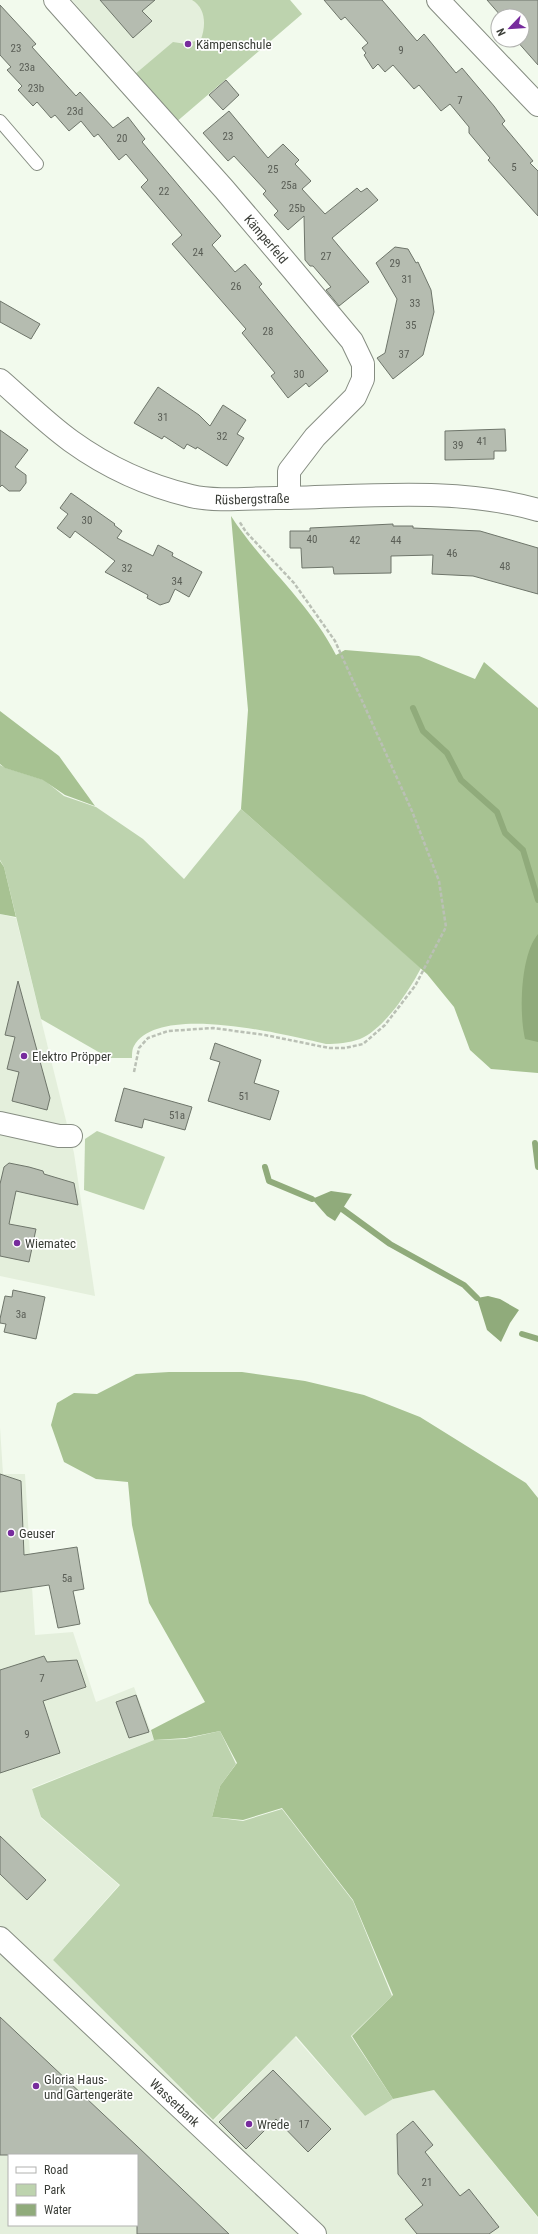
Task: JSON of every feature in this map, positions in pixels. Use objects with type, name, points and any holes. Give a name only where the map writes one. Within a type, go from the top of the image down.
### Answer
[{"type":"street","name":"Kämperfeld","points":[[55,0],[219,184],[287,264],[352,341],[363,364],[363,379],[355,397],[315,437],[289,471],[288,498]]},
{"type":"street","points":[[438,0],[538,105]]},
{"type":"street","name":"Rüsbergstraße","points":[[0,380],[71,441],[114,468],[157,486],[193,497],[473,497],[518,504],[538,510]]},
{"type":"street","points":[[0,1123],[59,1136],[71,1136]]},
{"type":"street","name":"Wasserbank","points":[[0,1938],[315,2234]]},
{"type":"lane","points":[[0,121],[37,164]]},
{"type":"path","points":[[134,1072],[139,1048],[148,1038],[168,1031],[213,1028],[265,1035],[329,1048],[345,1048],[363,1044],[385,1025],[416,986],[446,927],[439,881],[408,804],[335,641],[294,583],[246,532],[227,498]]},
{"type":"shaded area","name":"Kämpenschule","points":[[72,0],[290,0],[302,14],[175,123]]},
{"type":"shaded area","points":[[231,516],[243,534],[313,618],[336,655],[345,650],[419,656],[475,679],[484,662],[538,708],[538,1073],[491,1069],[470,1050],[454,1007],[427,974],[241,809],[248,710]]},
{"type":"shaded area","points":[[0,711],[59,756],[95,806],[65,795],[43,780],[5,768],[0,764]]},
{"type":"shaded area","points":[[0,861],[4,867],[16,917],[0,914]]},
{"type":"shaded area","points":[[0,914],[16,918],[74,1153],[95,1296],[0,1276]]},
{"type":"shaded area","points":[[169,1372],[242,1372],[305,1381],[364,1395],[420,1417],[526,1483],[538,1498],[538,2217],[434,2090],[393,2099],[352,2036],[393,1995],[353,1900],[282,1808],[243,1820],[212,1817],[220,1786],[237,1763],[220,1731],[186,1738],[154,1740],[151,1730],[205,1702],[149,1603],[132,1525],[128,1482],[96,1479],[64,1462],[51,1425],[57,1403],[74,1393],[97,1394],[136,1374]]},
{"type":"shaded area","points":[[0,1427],[3,1474],[25,1474],[35,1635],[73,1632],[96,1702],[134,1687],[154,1740],[32,1788],[41,1818],[119,1885],[53,1960],[213,2121],[295,2037],[365,2116],[393,2099],[434,2090],[538,2218],[538,2234],[0,2234]]},
{"type":"green space","name":"Kämpenschule","points":[[192,0],[290,0],[302,14],[175,123],[134,75],[173,42],[186,44],[201,39],[204,29],[204,18],[197,3]]},
{"type":"green space","points":[[0,765],[44,780],[64,796],[96,807],[143,839],[184,879],[241,809],[421,968],[403,998],[387,1018],[369,1034],[360,1039],[343,1043],[326,1044],[282,1034],[224,1025],[195,1024],[168,1026],[148,1033],[134,1046],[132,1050],[132,1058],[109,1058],[41,1019],[4,867],[0,860]]},
{"type":"green space","points":[[97,1131],[165,1157],[144,1210],[84,1190],[85,1139]]},
{"type":"green space","points":[[220,1731],[236,1764],[220,1786],[212,1817],[243,1821],[282,1809],[353,1901],[392,1996],[351,2036],[393,2099],[365,2116],[296,2036],[213,2120],[53,1960],[120,1885],[41,1817],[32,1789],[154,1740],[185,1739]]},
{"type":"water","points":[[538,934],[538,1042],[525,1039],[522,1015],[522,985],[528,956],[532,944]]},
{"type":"water","points":[[331,1191],[352,1194],[335,1221],[327,1216],[312,1199]]},
{"type":"water","points":[[488,1296],[500,1299],[519,1310],[510,1323],[501,1342],[487,1330],[477,1298]]},
{"type":"building","points":[[100,0],[155,0],[142,11],[152,21],[133,38]]},
{"type":"building","points":[[324,0],[382,0],[417,41],[424,34],[456,73],[462,68],[494,106],[505,121],[502,124],[533,161],[530,163],[538,171],[538,216],[488,160],[490,158],[469,133],[469,127],[450,104],[441,111],[419,85],[414,89],[393,65],[385,72],[378,64],[373,69],[364,55],[366,53],[362,48],[368,43],[345,17],[341,20]]},
{"type":"building","points":[[487,0],[538,0],[538,65],[523,48],[530,48],[530,8],[494,8]]},
{"type":"building","points":[[0,5],[36,44],[32,47],[76,96],[80,92],[113,128],[128,117],[145,139],[142,142],[221,236],[212,245],[235,272],[245,264],[262,284],[259,287],[328,371],[309,387],[306,383],[288,398],[271,376],[275,373],[242,333],[246,329],[172,244],[182,235],[141,187],[148,180],[126,154],[119,160],[98,134],[94,137],[81,121],[69,131],[55,115],[51,118],[37,102],[33,106],[18,90],[22,86],[7,70],[11,67],[0,55]]},
{"type":"building","points":[[226,80],[239,95],[223,110],[209,95]]},
{"type":"building","points":[[229,111],[268,158],[283,144],[299,160],[295,164],[311,181],[302,189],[325,214],[357,188],[361,192],[367,188],[378,200],[332,238],[369,282],[339,306],[326,290],[331,287],[313,266],[310,266],[305,260],[304,216],[288,230],[274,215],[278,211],[263,194],[266,191],[234,156],[228,161],[203,133]]},
{"type":"building","points":[[395,247],[408,249],[416,263],[418,262],[431,290],[434,312],[423,355],[393,379],[377,358],[385,353],[397,299],[376,263]]},
{"type":"building","points":[[0,301],[40,324],[31,339],[0,322]]},
{"type":"building","points":[[158,387],[199,415],[210,426],[223,405],[246,420],[237,434],[244,438],[227,466],[197,447],[196,449],[187,444],[184,449],[164,436],[162,439],[134,423]]},
{"type":"building","points":[[505,429],[506,451],[494,451],[494,459],[445,460],[445,431]]},
{"type":"building","points":[[0,430],[28,450],[15,467],[26,475],[26,483],[20,491],[9,491],[2,485],[0,487]]},
{"type":"building","points":[[71,493],[115,524],[114,525],[122,531],[117,538],[153,556],[158,545],[173,553],[172,556],[202,572],[189,597],[175,589],[169,602],[160,605],[147,598],[148,595],[105,572],[115,561],[75,531],[70,538],[57,528],[68,514],[60,508]]},
{"type":"building","points":[[393,524],[393,526],[413,526],[413,528],[480,531],[538,548],[538,594],[473,576],[432,574],[433,555],[391,556],[391,573],[334,574],[333,567],[302,568],[301,548],[290,548],[290,531],[310,531],[310,528]]},
{"type":"building","name":"Elektro Pröpper","points":[[18,981],[50,1098],[47,1110],[12,1101],[19,1072],[7,1069],[15,1037],[5,1035]]},
{"type":"building","points":[[215,1043],[261,1060],[254,1083],[279,1091],[270,1120],[208,1101],[220,1062],[210,1059]]},
{"type":"building","points":[[124,1088],[192,1107],[185,1130],[144,1119],[142,1128],[115,1121]]},
{"type":"building","points":[[9,1163],[43,1171],[44,1174],[74,1183],[78,1205],[16,1191],[9,1224],[36,1229],[29,1262],[0,1256],[0,1184],[4,1167]]},
{"type":"building","points":[[13,1290],[45,1297],[36,1339],[4,1332],[6,1324],[0,1323],[0,1319],[5,1296],[12,1297]]},
{"type":"building","points":[[0,1474],[21,1481],[24,1555],[77,1547],[84,1589],[73,1591],[80,1624],[58,1628],[49,1585],[0,1592]]},
{"type":"building","points":[[44,1656],[47,1662],[77,1660],[86,1687],[43,1701],[60,1753],[0,1773],[0,1670]]},
{"type":"building","points":[[136,1695],[149,1732],[129,1738],[116,1702]]},
{"type":"building","points":[[0,1836],[46,1880],[27,1900],[0,1874]]},
{"type":"building","name":"Gloria Haus- und Gartengeräte","points":[[0,2017],[229,2234],[137,2234],[138,2154],[0,2155]]},
{"type":"building","points":[[273,2070],[331,2129],[308,2152],[276,2119],[246,2149],[219,2122]]},
{"type":"building","points":[[413,2121],[433,2145],[425,2152],[460,2196],[469,2189],[499,2227],[489,2234],[417,2234],[405,2219],[423,2205],[398,2174],[397,2134]]},
{"type":"waterway","points":[[413,708],[423,731],[447,753],[461,780],[497,812],[505,833],[523,850],[538,900]]},
{"type":"waterway","points":[[535,1143],[538,1167]]},
{"type":"waterway","points":[[265,1167],[269,1181],[312,1199]]},
{"type":"waterway","points":[[342,1209],[390,1244],[464,1285],[477,1298]]},
{"type":"waterway","points":[[522,1334],[538,1339]]},
{"type":"place","name":"Kämpenschule","points":[[188,44]]},
{"type":"place","name":"Elektro Pröpper","points":[[24,1056]]},
{"type":"place","name":"Wiematec","points":[[17,1243]]},
{"type":"place","name":"Geuser","points":[[11,1533]]},
{"type":"place","name":"Gloria Haus- und Gartengeräte","points":[[36,2086]]},
{"type":"place","name":"Wrede","points":[[249,2124]]}]
